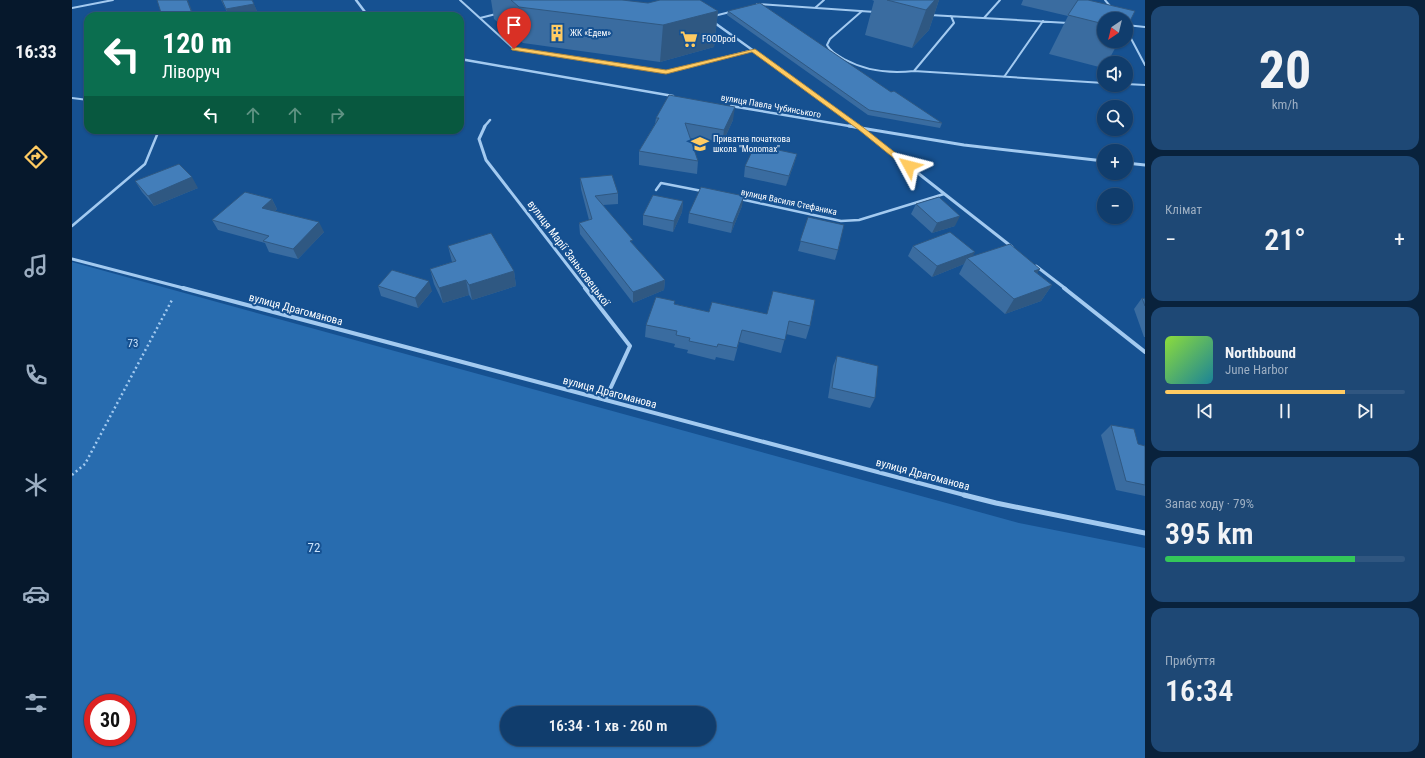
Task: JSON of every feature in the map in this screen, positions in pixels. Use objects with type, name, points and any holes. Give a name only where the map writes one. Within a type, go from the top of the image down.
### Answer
[{"type":"street","points":[[356,0],[365,12]]},
{"type":"street","points":[[707,18],[862,129],[1013,248]]},
{"type":"street","points":[[464,60],[680,98]]},
{"type":"street","name":"вулиця Павла Чубинського","points":[[728,106],[862,129],[1039,156],[1097,161]]},
{"type":"street","name":"вулиця Марії Заньковецької","points":[[490,120],[481,130],[478,142],[486,160],[630,346],[605,400]]},
{"type":"street","points":[[1133,164],[1145,165]]},
{"type":"street","name":"вулиця Драгоманова","points":[[72,259],[996,503],[1145,533]]},
{"type":"street","points":[[1032,263],[1145,352]]},
{"type":"lane","points":[[72,8],[113,0]]},
{"type":"lane","points":[[460,0],[514,49],[666,72],[753,50]]},
{"type":"lane","points":[[815,8],[824,0]]},
{"type":"lane","points":[[984,18],[1000,0]]},
{"type":"lane","points":[[1105,0],[1110,6]]},
{"type":"lane","points":[[752,6],[759,4],[876,12]]},
{"type":"lane","points":[[713,16],[731,11]]},
{"type":"lane","points":[[862,11],[827,43],[828,47],[850,62],[867,70],[888,74],[914,71],[1097,82]]},
{"type":"lane","points":[[480,18],[502,12]]},
{"type":"lane","points":[[924,15],[1073,23]]},
{"type":"lane","points":[[914,71],[954,24],[951,16]]},
{"type":"lane","points":[[1004,77],[1043,21]]},
{"type":"lane","points":[[1133,26],[1145,27]]},
{"type":"lane","points":[[1133,42],[1145,65]]},
{"type":"lane","points":[[1133,84],[1145,85]]},
{"type":"lane","points":[[72,98],[84,100]]},
{"type":"lane","points":[[72,226],[145,164],[157,134]]},
{"type":"lane","points":[[656,190],[661,183],[707,192]]},
{"type":"lane","name":"вулиця Василя Стефаника","points":[[738,199],[842,221],[859,220],[944,194]]},
{"type":"path","points":[[72,476],[85,464],[178,287]]},
{"type":"green space","name":"72","points":[[72,262],[1019,523],[1145,548],[1145,758],[72,758]]},
{"type":"building","points":[[157,0],[187,0],[192,12],[161,12]]},
{"type":"building","points":[[222,0],[252,0],[254,4],[226,9]]},
{"type":"building","points":[[511,0],[622,0],[648,3],[660,0],[700,0],[718,11],[663,25],[519,7]]},
{"type":"building","points":[[887,0],[935,0],[926,10]]},
{"type":"building","points":[[1078,0],[1088,0],[1135,11],[1133,15],[1133,12],[1097,12],[1097,22],[1068,15]]},
{"type":"building","points":[[760,3],[891,92],[894,91],[942,123],[869,110],[728,11]]},
{"type":"building","points":[[669,95],[735,107],[724,130],[685,123],[698,161],[639,151],[659,118],[656,118]]},
{"type":"building","points":[[755,145],[797,154],[789,176],[745,166]]},
{"type":"building","points":[[179,164],[192,177],[148,196],[135,181]]},
{"type":"building","points":[[612,175],[618,193],[595,196],[633,240],[630,241],[665,280],[633,292],[579,223],[592,219],[580,178]]},
{"type":"building","points":[[701,187],[744,196],[733,223],[689,213]]},
{"type":"building","points":[[245,192],[272,199],[262,208],[319,222],[293,249],[263,241],[269,236],[212,220]]},
{"type":"building","points":[[653,195],[683,201],[674,221],[643,215]]},
{"type":"building","points":[[939,197],[960,216],[937,223],[916,204]]},
{"type":"building","points":[[808,217],[844,225],[838,250],[800,241]]},
{"type":"building","points":[[950,232],[975,252],[937,266],[913,246]]},
{"type":"building","points":[[491,233],[514,271],[469,285],[466,280],[439,288],[430,269],[456,261],[448,246]]},
{"type":"building","points":[[1010,244],[1040,269],[1034,271],[1052,285],[1014,299],[967,258]]},
{"type":"building","points":[[392,270],[429,281],[415,298],[378,286]]},
{"type":"building","points":[[773,291],[815,300],[810,326],[789,321],[785,340],[742,330],[737,348],[718,344],[717,347],[689,341],[690,338],[676,335],[677,331],[646,325],[656,297],[675,301],[674,304],[709,312],[712,302],[767,314]]},
{"type":"building","points":[[1142,298],[1145,299],[1145,306]]},
{"type":"building","points":[[837,356],[878,366],[875,398],[832,388]]},
{"type":"building","points":[[1111,425],[1134,429],[1138,444],[1145,446],[1145,485],[1126,481]]},
{"type":"place","name":"ЖК «Едем»","points":[[557,33]]},
{"type":"place","name":"FOODpod","points":[[689,39]]},
{"type":"place","name":"Приватна початкова школа \"Monomax\"","points":[[700,144]]},
{"type":"route","points":[[514,49],[666,72],[753,50],[862,129],[909,166]]},
{"type":"park label","name":"73","points":[[133,343]]}]
